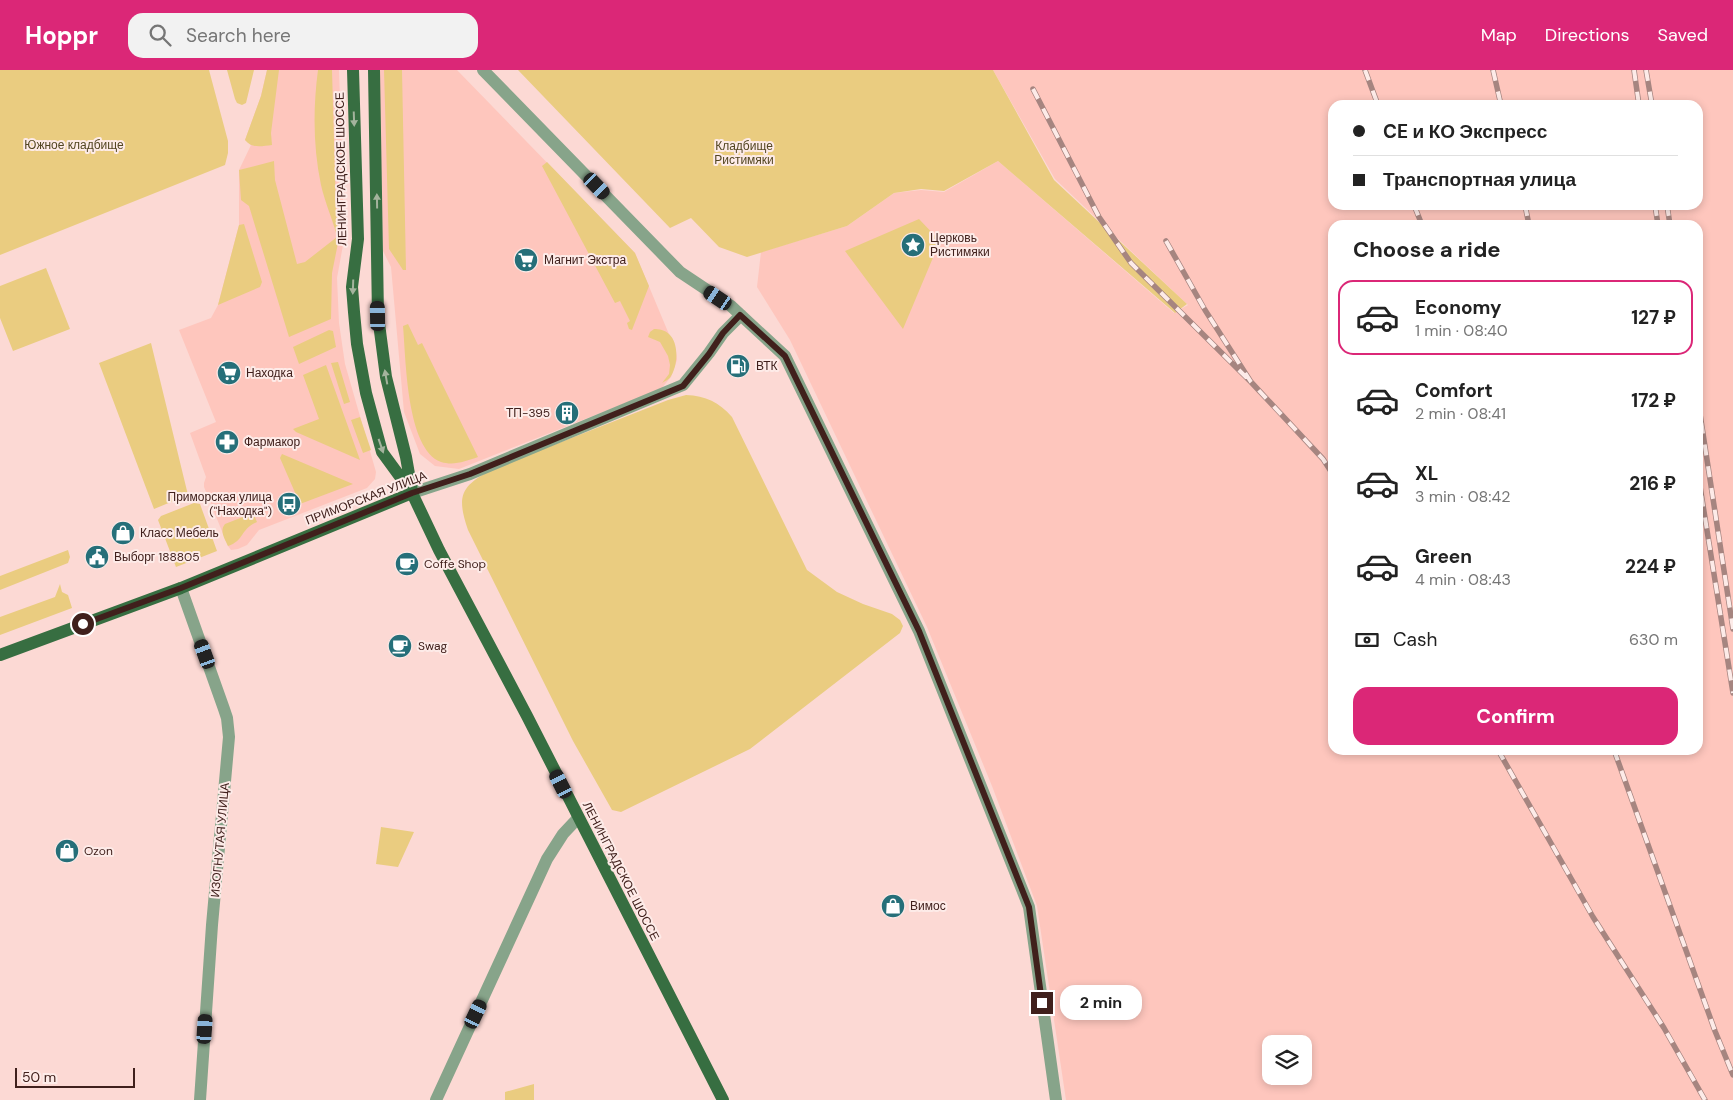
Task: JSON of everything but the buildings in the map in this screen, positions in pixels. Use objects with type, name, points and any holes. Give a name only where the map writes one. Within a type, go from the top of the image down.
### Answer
[{"type":"main road","name":"ЛЕНИНГРАДСКОЕ ШОССЕ","points":[[353,70],[358,239],[352,287],[357,344],[366,393],[382,452],[412,493],[723,1100]]},
{"type":"main road","name":"ЛЕНИНГРАДСКОЕ ШОССЕ","points":[[374,70],[378,316],[386,377],[406,457],[412,493]]},
{"type":"main road","name":"ПРИМОРСКАЯ УЛИЦА","points":[[0,655],[181,588],[412,493]]},
{"type":"street","points":[[483,70],[680,272],[731,306],[785,356],[923,640],[1029,907],[1056,1100]]},
{"type":"street","name":"ПРИМОРСКАЯ УЛИЦА","points":[[412,493],[470,474],[683,386],[723,333],[740,315]]},
{"type":"street","name":"ИЗОГНУТАЯ УЛИЦА","points":[[181,588],[227,718],[229,737],[212,925],[200,1100]]},
{"type":"street","points":[[436,1100],[547,859],[563,834],[578,818]]},
{"type":"shaded area","points":[[267,70],[339,70],[343,245],[337,278],[339,323],[345,364],[376,472],[375,479],[367,488],[259,530],[247,545],[231,550],[204,487],[206,477],[190,433],[216,422],[179,330],[211,318],[218,305],[239,225],[239,170],[251,145],[245,140],[261,96]]},
{"type":"shaded area","points":[[379,70],[457,70],[635,253],[676,351],[677,360],[671,377],[661,389],[459,469],[435,466],[420,454],[404,412],[391,267],[383,251]]},
{"type":"shaded area","points":[[993,70],[1733,70],[1733,1100],[1066,1100],[1037,906],[992,786],[927,627],[790,340],[757,287],[761,252],[847,226],[894,193],[921,190],[944,192],[998,161],[1174,313],[1188,305],[1055,179]]},
{"type":"green space","name":"Южное кладбище","points":[[0,70],[209,70],[228,141],[225,165],[0,255]]},
{"type":"green space","points":[[227,70],[254,70],[246,103],[242,105],[237,103],[235,99]]},
{"type":"green space","points":[[267,70],[279,70],[271,133],[272,145],[254,146],[245,140],[261,96]]},
{"type":"green space","points":[[318,70],[332,70],[336,212],[339,238],[332,273],[331,319],[289,337],[249,206],[241,200],[239,170],[274,161],[275,180],[297,264],[305,262],[337,237],[323,192],[316,156],[315,99]]},
{"type":"green space","points":[[384,70],[402,70],[406,270],[403,270],[389,249]]},
{"type":"green space","name":"Кладбище Ристимяки","points":[[518,70],[993,70],[1054,180],[1187,304],[1175,313],[998,161],[944,191],[921,189],[894,193],[847,226],[747,257],[719,247],[691,218],[670,228]]},
{"type":"green space","points":[[547,162],[635,253],[649,286],[632,330],[629,329],[627,323],[630,321],[620,301],[615,303],[542,166]]},
{"type":"green space","points":[[919,219],[940,241],[903,329],[845,251]]},
{"type":"green space","points":[[244,224],[262,282],[260,287],[218,305],[239,225]]},
{"type":"green space","points":[[46,268],[70,329],[13,351],[0,318],[0,286]]},
{"type":"green space","points":[[408,324],[418,345],[422,343],[478,457],[455,463],[441,462],[429,454],[421,440],[414,422],[407,380],[403,326]]},
{"type":"green space","points":[[654,329],[662,330],[669,334],[676,348],[676,360],[673,371],[670,378],[662,383],[669,374],[670,365],[668,356],[660,342],[648,337]]},
{"type":"green space","points":[[329,330],[333,331],[336,347],[299,364],[293,347]]},
{"type":"green space","points":[[151,343],[188,495],[154,509],[99,363]]},
{"type":"green space","points":[[338,362],[350,402],[344,404],[331,363]]},
{"type":"green space","points":[[326,365],[360,460],[293,429],[319,419],[303,375]]},
{"type":"green space","points":[[686,395],[712,401],[722,407],[732,417],[807,570],[837,592],[892,614],[900,620],[903,626],[900,633],[750,749],[621,812],[612,810],[573,741],[468,530],[462,508],[462,500],[464,493],[474,481],[493,469],[668,400]]},
{"type":"green space","points":[[360,417],[371,450],[363,453],[351,420]]},
{"type":"green space","points":[[282,454],[353,484],[300,504],[280,458]]},
{"type":"green space","points":[[194,503],[200,504],[217,551],[176,567],[158,520],[161,516]]},
{"type":"green space","points":[[253,513],[257,522],[248,528],[237,541],[228,546],[223,532],[225,524]]},
{"type":"green space","points":[[68,550],[70,557],[68,563],[0,590],[0,576]]},
{"type":"green space","points":[[60,584],[62,592],[68,595],[72,608],[0,635],[0,617],[55,597]]},
{"type":"green space","points":[[381,827],[414,832],[398,867],[376,864]]},
{"type":"green space","points":[[534,1084],[534,1100],[505,1100],[505,1092]]},
{"type":"railway","points":[[1365,70],[1376,100]]},
{"type":"railway","points":[[1493,70],[1500,100]]},
{"type":"railway","points":[[1634,70],[1638,100]]},
{"type":"railway","points":[[1646,70],[1651,100]]},
{"type":"railway","points":[[1033,89],[1099,217],[1131,263],[1251,382]]},
{"type":"railway","points":[[1416,210],[1420,220]]},
{"type":"railway","points":[[1526,210],[1528,220]]},
{"type":"railway","points":[[1656,210],[1657,220]]},
{"type":"railway","points":[[1668,210],[1669,220]]},
{"type":"railway","points":[[1166,241],[1205,310],[1251,382],[1323,459],[1328,467]]},
{"type":"railway","points":[[1703,434],[1733,629]]},
{"type":"railway","points":[[1703,505],[1733,693]]},
{"type":"railway","points":[[1501,755],[1593,917],[1664,1028],[1705,1100]]},
{"type":"railway","points":[[1616,755],[1715,1031],[1733,1075]]},
{"type":"place","name":"Церковь Ристимяки","points":[[913,245]]},
{"type":"place","name":"Магнит Экстра","points":[[526,260]]},
{"type":"place","name":"ВТК","points":[[738,366]]},
{"type":"place","name":"Находка","points":[[229,373]]},
{"type":"place","name":"ТП-395","points":[[567,413]]},
{"type":"place","name":"Фармакор","points":[[227,442]]},
{"type":"place","name":"Приморская улица (\"Находка\")","points":[[289,504]]},
{"type":"place","name":"Класс Мебель","points":[[123,533]]},
{"type":"place","name":"Выборг 188805","points":[[97,557]]},
{"type":"place","name":"Coffe Shop","points":[[407,564]]},
{"type":"place","name":"Swag","points":[[400,646]]},
{"type":"place","name":"Ozon","points":[[67,851]]},
{"type":"place","name":"Вимос","points":[[893,906]]},
{"type":"route","points":[[83,624],[181,588],[412,493],[470,474],[683,386],[723,333],[740,315],[785,356],[919,631],[1029,907],[1042,1003]]}]
